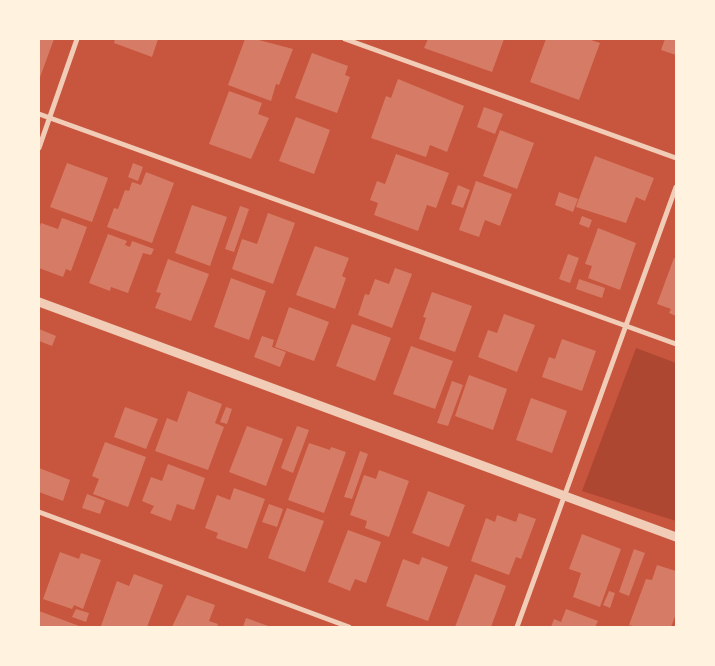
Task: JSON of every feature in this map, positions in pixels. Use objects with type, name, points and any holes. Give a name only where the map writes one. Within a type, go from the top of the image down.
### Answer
[{"type":"street","points":[[39,148],[77,39]]},
{"type":"street","points":[[345,39],[676,158]]},
{"type":"street","points":[[39,114],[676,344]]},
{"type":"street","points":[[517,627],[676,187]]},
{"type":"street","points":[[39,302],[676,537]]},
{"type":"street","points":[[39,512],[349,627]]},
{"type":"shaded area","points":[[636,348],[676,363],[676,521],[582,491]]},
{"type":"building","points":[[39,39],[54,39],[39,80]]},
{"type":"building","points":[[115,39],[158,39],[152,57],[114,43]]},
{"type":"building","points":[[245,39],[255,39],[293,49],[279,85],[276,84],[271,101],[228,85]]},
{"type":"building","points":[[428,39],[504,39],[492,72],[424,48]]},
{"type":"building","points":[[546,39],[588,39],[600,43],[579,100],[530,82]]},
{"type":"building","points":[[665,39],[676,39],[676,55],[661,50]]},
{"type":"building","points":[[312,53],[348,66],[345,75],[350,77],[337,113],[295,98]]},
{"type":"building","points":[[398,79],[464,106],[447,152],[430,145],[426,157],[371,138],[386,96],[391,98]]},
{"type":"building","points":[[229,91],[262,103],[258,114],[269,118],[251,159],[209,144]]},
{"type":"building","points":[[484,107],[503,114],[495,134],[477,127]]},
{"type":"building","points":[[296,117],[330,130],[314,174],[279,161]]},
{"type":"building","points":[[500,130],[534,143],[517,189],[483,176]]},
{"type":"building","points":[[396,154],[449,173],[436,208],[427,205],[418,231],[374,215],[378,203],[370,200],[377,181],[385,184]]},
{"type":"building","points":[[595,156],[654,178],[645,201],[636,197],[626,223],[576,207]]},
{"type":"building","points":[[67,163],[108,178],[92,222],[50,207]]},
{"type":"building","points":[[133,163],[143,167],[138,181],[128,177]]},
{"type":"building","points":[[146,172],[174,183],[152,243],[107,227],[114,208],[118,209],[125,190],[129,191],[132,182],[141,185]]},
{"type":"building","points":[[476,181],[512,194],[500,226],[485,220],[479,237],[459,230]]},
{"type":"building","points":[[458,185],[470,190],[463,208],[451,204]]},
{"type":"building","points":[[559,192],[578,199],[573,212],[555,205]]},
{"type":"building","points":[[192,205],[227,217],[210,266],[175,253]]},
{"type":"building","points":[[240,206],[249,209],[234,252],[225,249]]},
{"type":"building","points":[[268,213],[295,223],[273,284],[232,269],[242,239],[257,244]]},
{"type":"building","points":[[582,216],[592,220],[589,228],[579,224]]},
{"type":"building","points":[[62,218],[87,227],[71,271],[66,269],[63,277],[39,268],[39,229],[41,223],[58,229]]},
{"type":"building","points":[[598,228],[636,243],[620,290],[588,278],[592,266],[585,264]]},
{"type":"building","points":[[108,234],[127,241],[125,245],[130,247],[132,241],[154,249],[151,255],[143,253],[128,293],[111,287],[110,291],[89,283]]},
{"type":"building","points":[[315,246],[349,258],[342,276],[346,278],[335,309],[296,295]]},
{"type":"building","points":[[568,254],[579,258],[570,283],[559,279]]},
{"type":"building","points":[[674,258],[676,259],[676,316],[669,313],[671,309],[657,304]]},
{"type":"building","points":[[168,259],[209,274],[191,321],[155,308],[161,293],[156,292]]},
{"type":"building","points":[[395,268],[412,274],[392,328],[358,315],[365,294],[369,295],[375,279],[389,284]]},
{"type":"building","points":[[231,278],[266,291],[249,340],[214,327]]},
{"type":"building","points":[[579,279],[605,288],[602,298],[576,289]]},
{"type":"building","points":[[432,292],[472,306],[455,352],[419,339],[426,318],[423,317]]},
{"type":"building","points":[[289,307],[329,322],[314,361],[275,347]]},
{"type":"building","points":[[504,314],[535,325],[517,372],[478,357],[488,330],[497,333]]},
{"type":"building","points":[[352,324],[391,338],[375,381],[336,366]]},
{"type":"building","points":[[39,329],[56,336],[52,346],[39,341]]},
{"type":"building","points":[[262,336],[274,340],[272,347],[286,352],[280,367],[254,357]]},
{"type":"building","points":[[562,339],[596,351],[582,391],[542,377],[549,357],[555,359]]},
{"type":"building","points":[[411,346],[453,361],[435,409],[393,394]]},
{"type":"building","points":[[469,375],[507,389],[493,430],[455,416]]},
{"type":"building","points":[[452,381],[463,385],[448,426],[437,423]]},
{"type":"building","points":[[188,391],[222,404],[215,423],[224,427],[208,470],[155,451],[167,418],[177,422]]},
{"type":"building","points":[[531,398],[567,411],[552,453],[516,440]]},
{"type":"building","points":[[125,407],[158,419],[146,449],[114,437]]},
{"type":"building","points":[[226,407],[232,409],[227,424],[220,422]]},
{"type":"building","points":[[247,426],[283,439],[266,486],[229,472]]},
{"type":"building","points":[[297,426],[309,430],[293,473],[281,468]]},
{"type":"building","points":[[105,442],[146,457],[128,507],[93,494],[99,479],[92,476]]},
{"type":"building","points":[[309,443],[330,450],[331,447],[346,452],[324,513],[288,500]]},
{"type":"building","points":[[360,451],[368,454],[352,499],[344,497]]},
{"type":"building","points":[[168,464],[205,478],[194,510],[177,504],[171,521],[150,513],[154,506],[142,501],[151,477],[162,481]]},
{"type":"building","points":[[39,468],[70,480],[63,501],[39,492]]},
{"type":"building","points":[[379,470],[409,481],[389,537],[365,528],[367,521],[350,515],[364,475],[376,479]]},
{"type":"building","points":[[234,488],[265,499],[247,549],[216,538],[218,533],[205,528],[217,495],[230,500]]},
{"type":"building","points":[[428,491],[465,505],[449,547],[412,533]]},
{"type":"building","points":[[87,494],[105,501],[100,514],[82,508]]},
{"type":"building","points":[[269,504],[283,509],[277,527],[262,522]]},
{"type":"building","points":[[287,508],[324,521],[305,572],[268,558]]},
{"type":"building","points":[[519,513],[536,519],[521,559],[516,557],[509,575],[471,561],[486,518],[495,522],[497,515],[516,522]]},
{"type":"building","points":[[348,530],[381,542],[366,583],[355,579],[350,591],[328,582]]},
{"type":"building","points":[[582,534],[621,549],[600,607],[573,597],[581,573],[569,569]]},
{"type":"building","points":[[634,549],[645,553],[629,596],[619,592]]},
{"type":"building","points":[[60,552],[79,559],[81,553],[101,560],[83,609],[74,605],[72,609],[43,599]]},
{"type":"building","points":[[422,557],[448,567],[428,621],[386,606],[403,559],[419,565]]},
{"type":"building","points":[[657,565],[676,571],[676,614],[671,627],[636,627],[629,625],[646,579],[652,580]]},
{"type":"building","points":[[134,574],[163,585],[147,627],[101,626],[117,581],[129,586]]},
{"type":"building","points":[[475,574],[506,586],[491,627],[455,627]]},
{"type":"building","points":[[609,591],[615,593],[610,608],[603,605]]},
{"type":"building","points":[[187,595],[215,605],[209,621],[218,624],[217,627],[172,627]]},
{"type":"building","points":[[76,609],[89,613],[86,622],[72,617]]},
{"type":"building","points":[[566,609],[598,621],[595,627],[551,627],[554,619],[561,622]]},
{"type":"building","points":[[39,611],[82,627],[39,627]]},
{"type":"building","points":[[246,618],[271,627],[243,627]]}]
